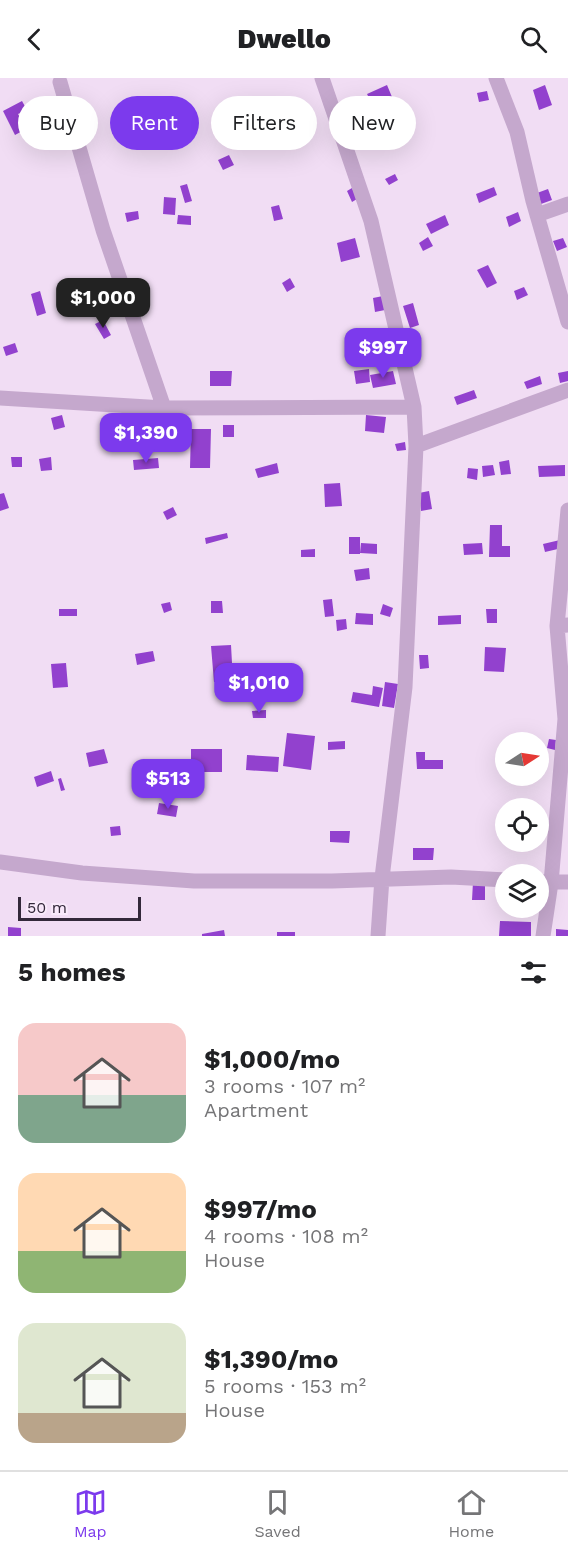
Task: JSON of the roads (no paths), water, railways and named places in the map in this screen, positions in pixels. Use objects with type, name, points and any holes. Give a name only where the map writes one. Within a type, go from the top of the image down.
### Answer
[{"type":"street","points":[[322,78],[371,221],[414,407],[416,446],[405,687],[382,878],[378,936]]},
{"type":"street","points":[[495,78],[517,132],[537,215],[568,322]]},
{"type":"street","points":[[61,79],[103,230],[164,408]]},
{"type":"street","points":[[537,215],[568,204]]},
{"type":"street","points":[[416,446],[568,390]]},
{"type":"street","points":[[0,398],[164,408],[414,407]]},
{"type":"street","points":[[547,864],[565,718],[562,626],[568,510]]},
{"type":"street","points":[[0,862],[82,873],[194,881],[332,881],[451,877],[495,879]]},
{"type":"street","points":[[549,883],[568,882]]},
{"type":"street","points":[[543,936],[544,918]]}]
